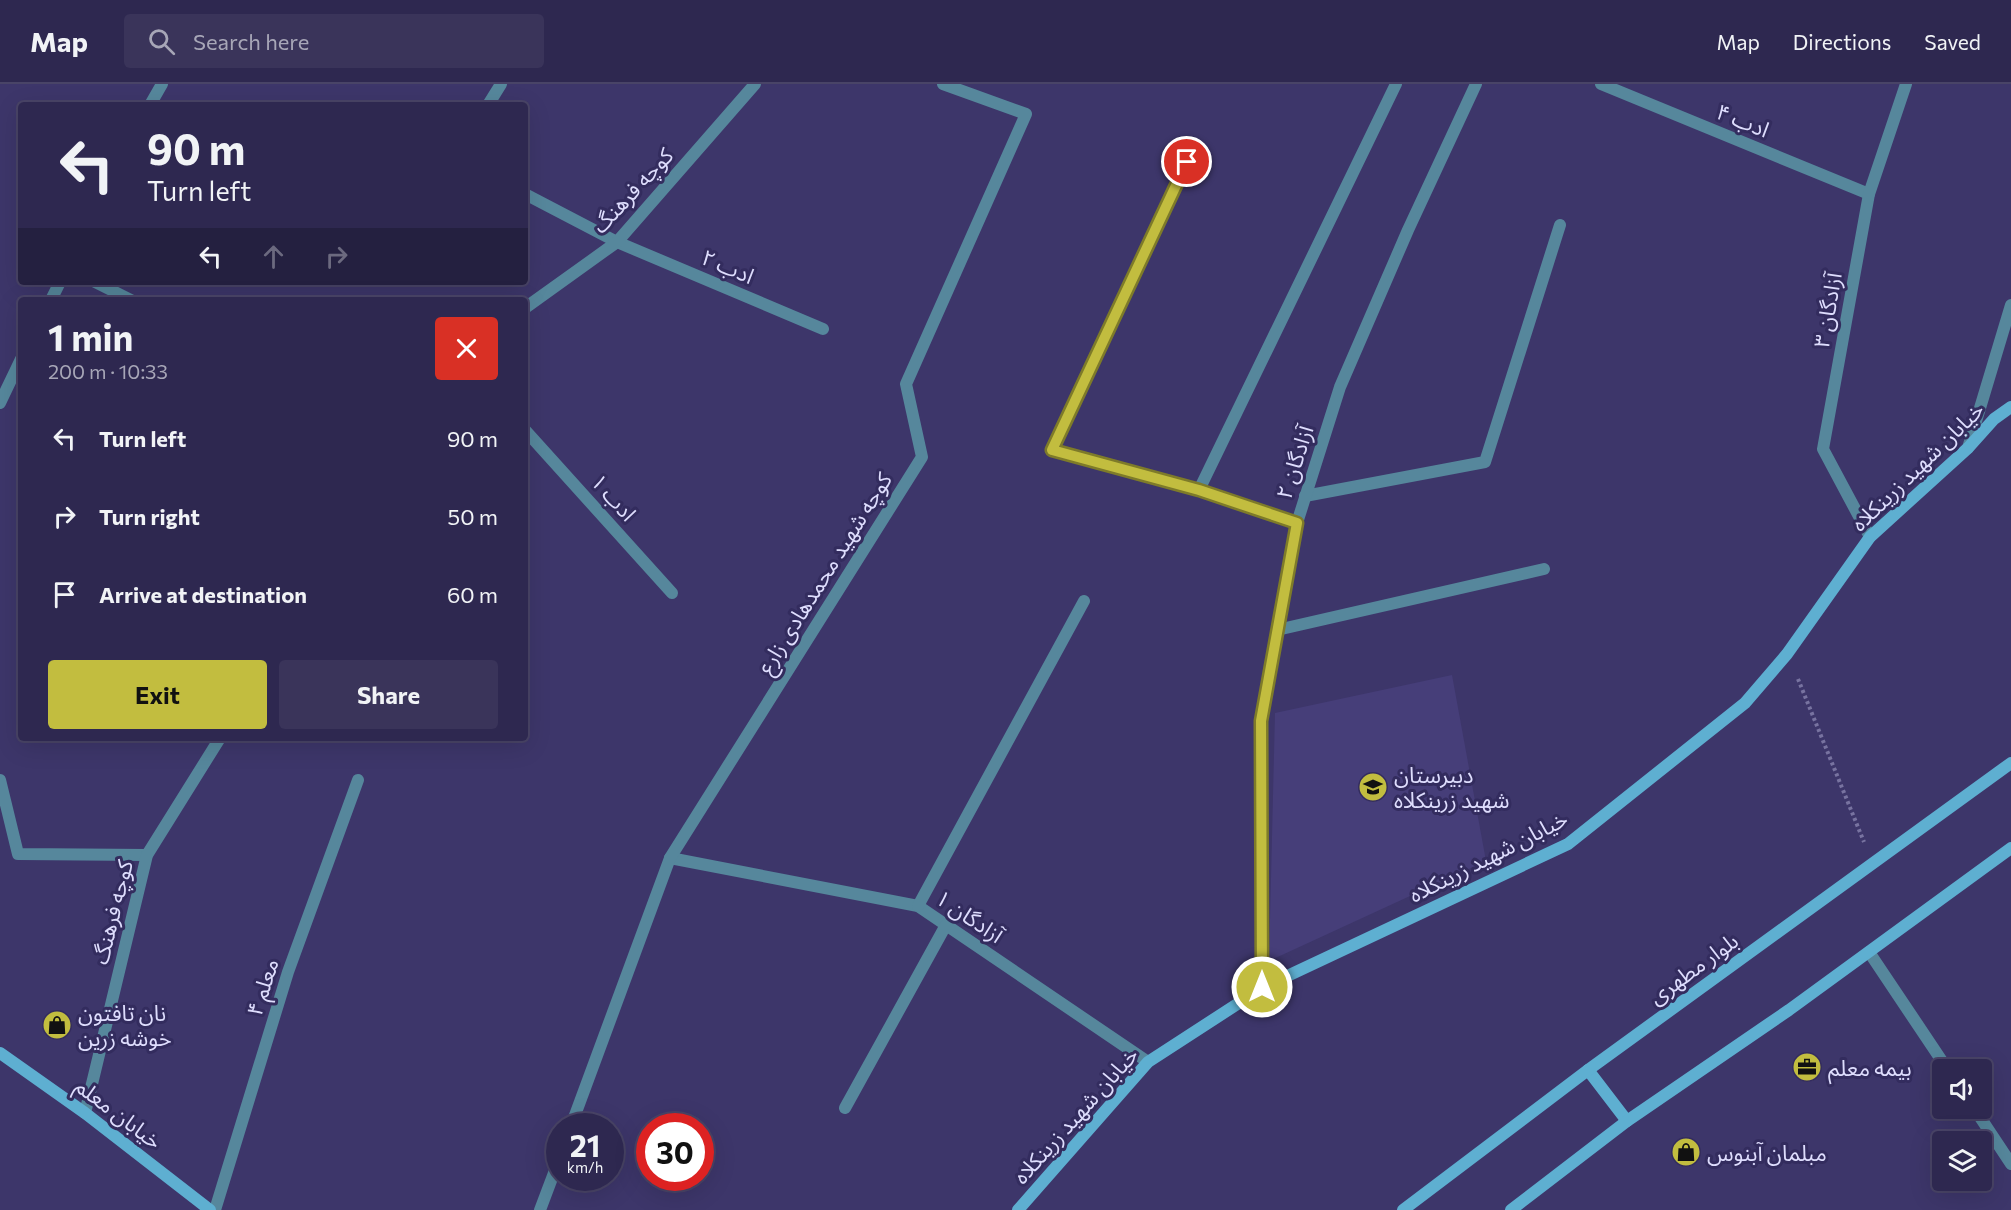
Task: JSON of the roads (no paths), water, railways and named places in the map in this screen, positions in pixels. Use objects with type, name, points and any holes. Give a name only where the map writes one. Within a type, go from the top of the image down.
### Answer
[{"type":"street","points":[[152,102],[162,84]]},
{"type":"street","points":[[490,102],[501,84]]},
{"type":"street","name":"کوچه فرهنگ","points":[[528,306],[617,242],[754,84]]},
{"type":"street","name":"کوچه شهید محمدهادی زارع","points":[[576,1113],[670,858],[922,457],[906,384],[1026,114],[943,84]]},
{"type":"street","points":[[1199,490],[1396,84]]},
{"type":"street","name":"آزادگان ۲","points":[[1262,987],[1261,721],[1297,523],[1340,387],[1408,230],[1476,84]]},
{"type":"street","name":"آزادگان ۳","points":[[1870,537],[1823,449],[1869,194],[1906,84]]},
{"type":"street","name":"ادب ۴","points":[[1606,85],[1869,194]]},
{"type":"street","points":[[1187,162],[1052,450],[1199,490],[1297,523]]},
{"type":"street","name":"ادب ۲","points":[[528,196],[617,242],[823,330]]},
{"type":"street","points":[[1305,496],[1485,462],[1560,225]]},
{"type":"street","points":[[101,285],[125,297]]},
{"type":"street","points":[[1968,448],[2011,305]]},
{"type":"street","points":[[0,403],[18,365]]},
{"type":"street","name":"خیابان شهید زرینکلاه","points":[[1018,1210],[1148,1062],[1262,987],[1568,844],[1745,703],[1787,654],[1870,537],[1968,448],[1994,419],[2011,408]]},
{"type":"street","name":"ادب ۱","points":[[528,433],[672,593]]},
{"type":"street","points":[[1277,630],[1544,569]]},
{"type":"street","points":[[918,906],[1084,601]]},
{"type":"street","name":"کوچه فرهنگ","points":[[85,1113],[147,855],[218,741]]},
{"type":"street","name":"بلوار مطهری","points":[[1403,1210],[1588,1070],[2011,764]]},
{"type":"street","points":[[0,780],[18,854],[147,855]]},
{"type":"street","name":"معلم ۴","points":[[215,1210],[288,972],[358,780]]},
{"type":"street","points":[[1511,1210],[1628,1121],[1789,1010],[2011,848]]},
{"type":"street","name":"آزادگان ۱","points":[[670,858],[918,906],[1148,1062]]},
{"type":"street","points":[[845,1108],[946,926]]},
{"type":"street","points":[[1869,952],[1941,1059]]},
{"type":"street","name":"خیابان معلم","points":[[0,1053],[85,1113],[210,1210]]},
{"type":"street","points":[[1588,1070],[1628,1121]]},
{"type":"street","points":[[1981,1119],[2011,1164]]},
{"type":"street","points":[[540,1210],[547,1191]]},
{"type":"place","name":"دبیرستان شهید زرینکلاه","points":[[1373,787]]},
{"type":"place","name":"نان تافتون خوشه زرین","points":[[57,1025]]},
{"type":"place","name":"بیمه معلم","points":[[1807,1067]]},
{"type":"place","name":"مبلمان آبنوس","points":[[1686,1152]]}]
